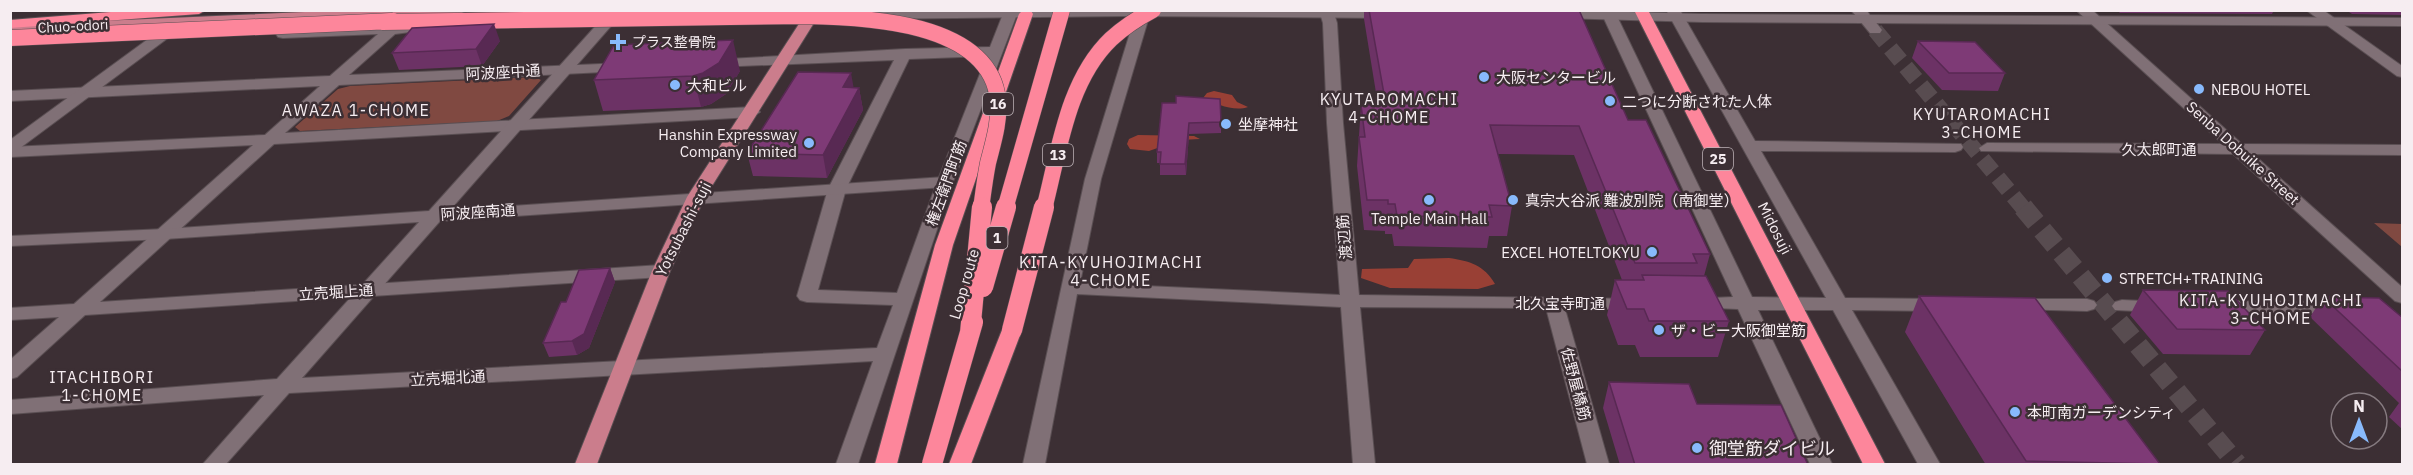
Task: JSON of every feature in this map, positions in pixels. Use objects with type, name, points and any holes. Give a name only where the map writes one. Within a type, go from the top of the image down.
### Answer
[{"type":"highway","points":[[10,24],[199,10]]},
{"type":"highway","name":"16","points":[[387,26],[685,10]]},
{"type":"highway","name":"Loop route","points":[[933,465],[1062,10]]},
{"type":"highway","name":"13","points":[[960,465],[1012,330],[1070,108],[1080,81],[1102,45],[1147,12]]},
{"type":"highway","name":"Midosuji","points":[[1642,13],[1874,465]]},
{"type":"highway","points":[[886,465],[944,245],[1018,36],[1018,14]]},
{"type":"highway","name":"16","points":[[10,38],[474,23],[835,17],[911,27],[962,47],[985,66],[997,91],[997,120],[986,174],[970,333]]},
{"type":"main road","name":"Chuo-odori","points":[[10,29],[460,10]]},
{"type":"main road","name":"Yotsubashi-suji","points":[[586,465],[661,271],[696,197],[814,13]]},
{"type":"street","points":[[1112,10],[1147,12]]},
{"type":"street","points":[[2313,10],[2403,73]]},
{"type":"street","points":[[1034,465],[1068,288],[1094,179],[1147,12]]},
{"type":"street","points":[[1541,14],[1608,12],[1868,22],[2089,16],[2403,22]]},
{"type":"street","points":[[1608,12],[1747,303],[1821,465]]},
{"type":"street","points":[[10,45],[612,17],[814,13],[1402,14]]},
{"type":"street","name":"渡辺筋","points":[[1327,13],[1330,24],[1335,123],[1364,465]]},
{"type":"street","name":"権左衛門町筋","points":[[847,465],[945,182],[995,51],[1018,14]]},
{"type":"street","points":[[1675,14],[1929,465]]},
{"type":"street","name":"Senba Dobuike Street","points":[[2089,16],[2238,150],[2399,304]]},
{"type":"street","points":[[214,465],[612,17]]},
{"type":"street","points":[[10,150],[182,20]]},
{"type":"street","points":[[10,372],[335,80],[387,26]]},
{"type":"street","points":[[702,64],[905,53],[995,51]]},
{"type":"street","points":[[905,53],[837,189],[807,296],[905,299]]},
{"type":"street","name":"阿波座中通","points":[[10,96],[634,67]]},
{"type":"street","points":[[10,150],[268,140],[752,112]]},
{"type":"street","points":[[1748,146],[1955,147]]},
{"type":"street","name":"久太郎町通","points":[[1987,148],[2403,150]]},
{"type":"street","name":"阿波座南通","points":[[10,241],[165,234],[436,214],[945,182]]},
{"type":"street","name":"立売堀上通","points":[[10,314],[661,271]]},
{"type":"street","name":"北久宝寺町通","points":[[1068,288],[1350,301],[1647,303]]},
{"type":"street","name":"佐野屋橋筋","points":[[1554,303],[1598,465]]},
{"type":"street","points":[[1683,303],[1957,305]]},
{"type":"street","points":[[2004,305],[2087,305]]},
{"type":"street","points":[[2122,306],[2180,306]]},
{"type":"street","points":[[2204,306],[2356,308]]},
{"type":"street","name":"立売堀北通","points":[[10,407],[283,386],[885,354]]},
{"type":"shaded area","points":[[535,77],[541,80],[509,116],[497,121],[300,131],[295,127],[338,89],[350,86]]},
{"type":"shaded area","points":[[1214,91],[1232,95],[1237,102],[1248,107],[1231,108],[1203,98],[1207,93]]},
{"type":"shaded area","points":[[1138,135],[1194,136],[1200,139],[1180,140],[1149,151],[1130,149],[1127,144],[1129,139]]},
{"type":"shaded area","points":[[2374,223],[2402,224],[2402,247]]},
{"type":"shaded area","points":[[1449,258],[1476,265],[1486,272],[1495,284],[1478,289],[1390,288],[1361,278],[1362,269],[1408,268],[1414,259]]},
{"type":"building","points":[[1369,10],[1579,10],[1628,120],[1646,120],[1710,254],[1693,254],[1697,263],[1635,263],[1579,126],[1490,125],[1512,206],[1489,205],[1492,217],[1397,216],[1395,204],[1388,204],[1388,200],[1367,200],[1359,137],[1365,137],[1361,105],[1386,105]]},
{"type":"building","points":[[494,24],[476,49],[392,53],[412,28]]},
{"type":"building","points":[[733,40],[719,63],[693,76],[594,80],[614,45]]},
{"type":"building","points":[[1918,41],[1975,42],[2005,73],[1949,73]]},
{"type":"building","points":[[798,72],[851,73],[843,87],[859,88],[823,155],[747,153]]},
{"type":"building","points":[[1176,96],[1220,99],[1221,122],[1189,123],[1185,164],[1160,164],[1161,152],[1157,152],[1162,103],[1176,103]]},
{"type":"building","points":[[610,268],[584,334],[572,341],[543,343],[561,302],[566,302],[579,270]]},
{"type":"building","points":[[1642,275],[1706,276],[1729,321],[1649,321],[1644,309],[1627,309],[1615,280],[1644,280]]},
{"type":"building","points":[[2143,290],[2228,291],[2265,330],[2177,329]]},
{"type":"building","points":[[1919,296],[2035,298],[2160,464],[2026,461]]},
{"type":"building","points":[[2323,297],[2379,298],[2403,318],[2403,372]]},
{"type":"building","points":[[1609,382],[1689,384],[1697,404],[1781,405],[1808,465],[1635,465]]},
{"type":"tunnel","points":[[1875,30],[2024,209]]},
{"type":"tunnel","points":[[2023,207],[2237,464]]},
{"type":"place","name":"プラス整骨院","points":[[618,42]]},
{"type":"place","name":"大阪センタービル","points":[[1484,77]]},
{"type":"place","name":"大和ビル","points":[[675,85]]},
{"type":"place","name":"NEBOU HOTEL","points":[[2199,89]]},
{"type":"place","name":"二つに分断された人体","points":[[1610,101]]},
{"type":"place","name":"坐摩神社","points":[[1226,124]]},
{"type":"place","name":"Hanshin Expressway Company Limited","points":[[809,143]]},
{"type":"place","name":"Temple Main Hall","points":[[1429,200]]},
{"type":"place","name":"真宗大谷派 難波別院（南御堂）","points":[[1513,200]]},
{"type":"place","name":"EXCEL HOTELTOKYU","points":[[1652,252]]},
{"type":"place","name":"STRETCH+TRAINING","points":[[2107,278]]},
{"type":"place","name":"ザ・ビー大阪御堂筋","points":[[1659,330]]},
{"type":"place","name":"本町南ガーデンシティ","points":[[2015,412]]},
{"type":"place","name":"御堂筋ダイビル","points":[[1697,448]]},
{"type":"district","name":"KYUTAROMACHI 4-CHOME","points":[[1389,108]]},
{"type":"district","name":"AWAZA 1-CHOME","points":[[356,110]]},
{"type":"district","name":"KYUTAROMACHI 3-CHOME","points":[[1982,123]]},
{"type":"district","name":"KITA-KYUHOJIMACHI 4-CHOME","points":[[1111,271]]},
{"type":"district","name":"KITA-KYUHOJIMACHI 3-CHOME","points":[[2271,309]]},
{"type":"district","name":"ITACHIBORI 1-CHOME","points":[[102,386]]}]
